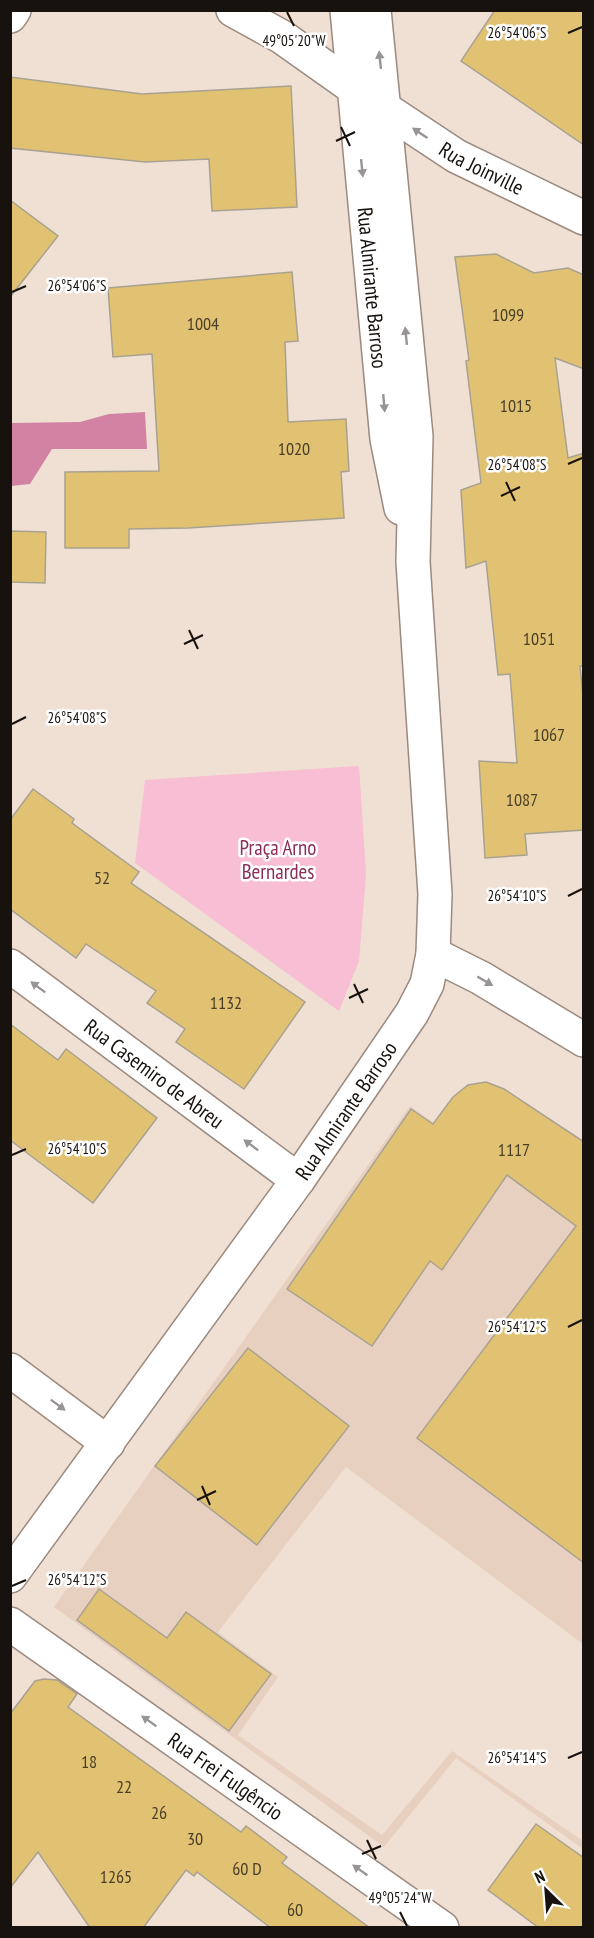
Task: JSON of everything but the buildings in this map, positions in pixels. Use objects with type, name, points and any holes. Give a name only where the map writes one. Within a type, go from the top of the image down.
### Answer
[{"type":"main road","points":[[10,16],[14,10]]},
{"type":"main road","name":"Rua Joinville","points":[[233,10],[282,37],[385,110],[456,156],[584,218]]},
{"type":"main road","name":"Rua Almirante Barroso","points":[[347,10],[387,439],[412,562]]},
{"type":"main road","name":"Rua Almirante Barroso","points":[[10,1576],[298,1180],[412,1013],[427,984],[433,954],[435,894],[412,562],[416,436],[374,10]]},
{"type":"main road","points":[[433,954],[481,978],[584,1040]]},
{"type":"main road","name":"Rua Casemiro de Abreu","points":[[10,966],[298,1180]]},
{"type":"main road","points":[[10,1370],[108,1443]]},
{"type":"main road","name":"Rua Frei Fulgêncio","points":[[10,1624],[442,1928]]},
{"type":"shaded area","points":[[145,412],[147,449],[52,449],[30,484],[11,486],[11,423],[80,422],[109,414]]},
{"type":"shaded area","points":[[410,1106],[583,1227],[583,1644],[346,1467],[218,1632],[278,1677],[238,1735],[382,1835],[452,1751],[583,1841],[583,1849],[456,1758],[384,1847],[54,1607]]},
{"type":"green space","name":"Praça Arno Bernardes","points":[[359,766],[366,874],[359,961],[339,1011],[135,863],[145,780]]}]
